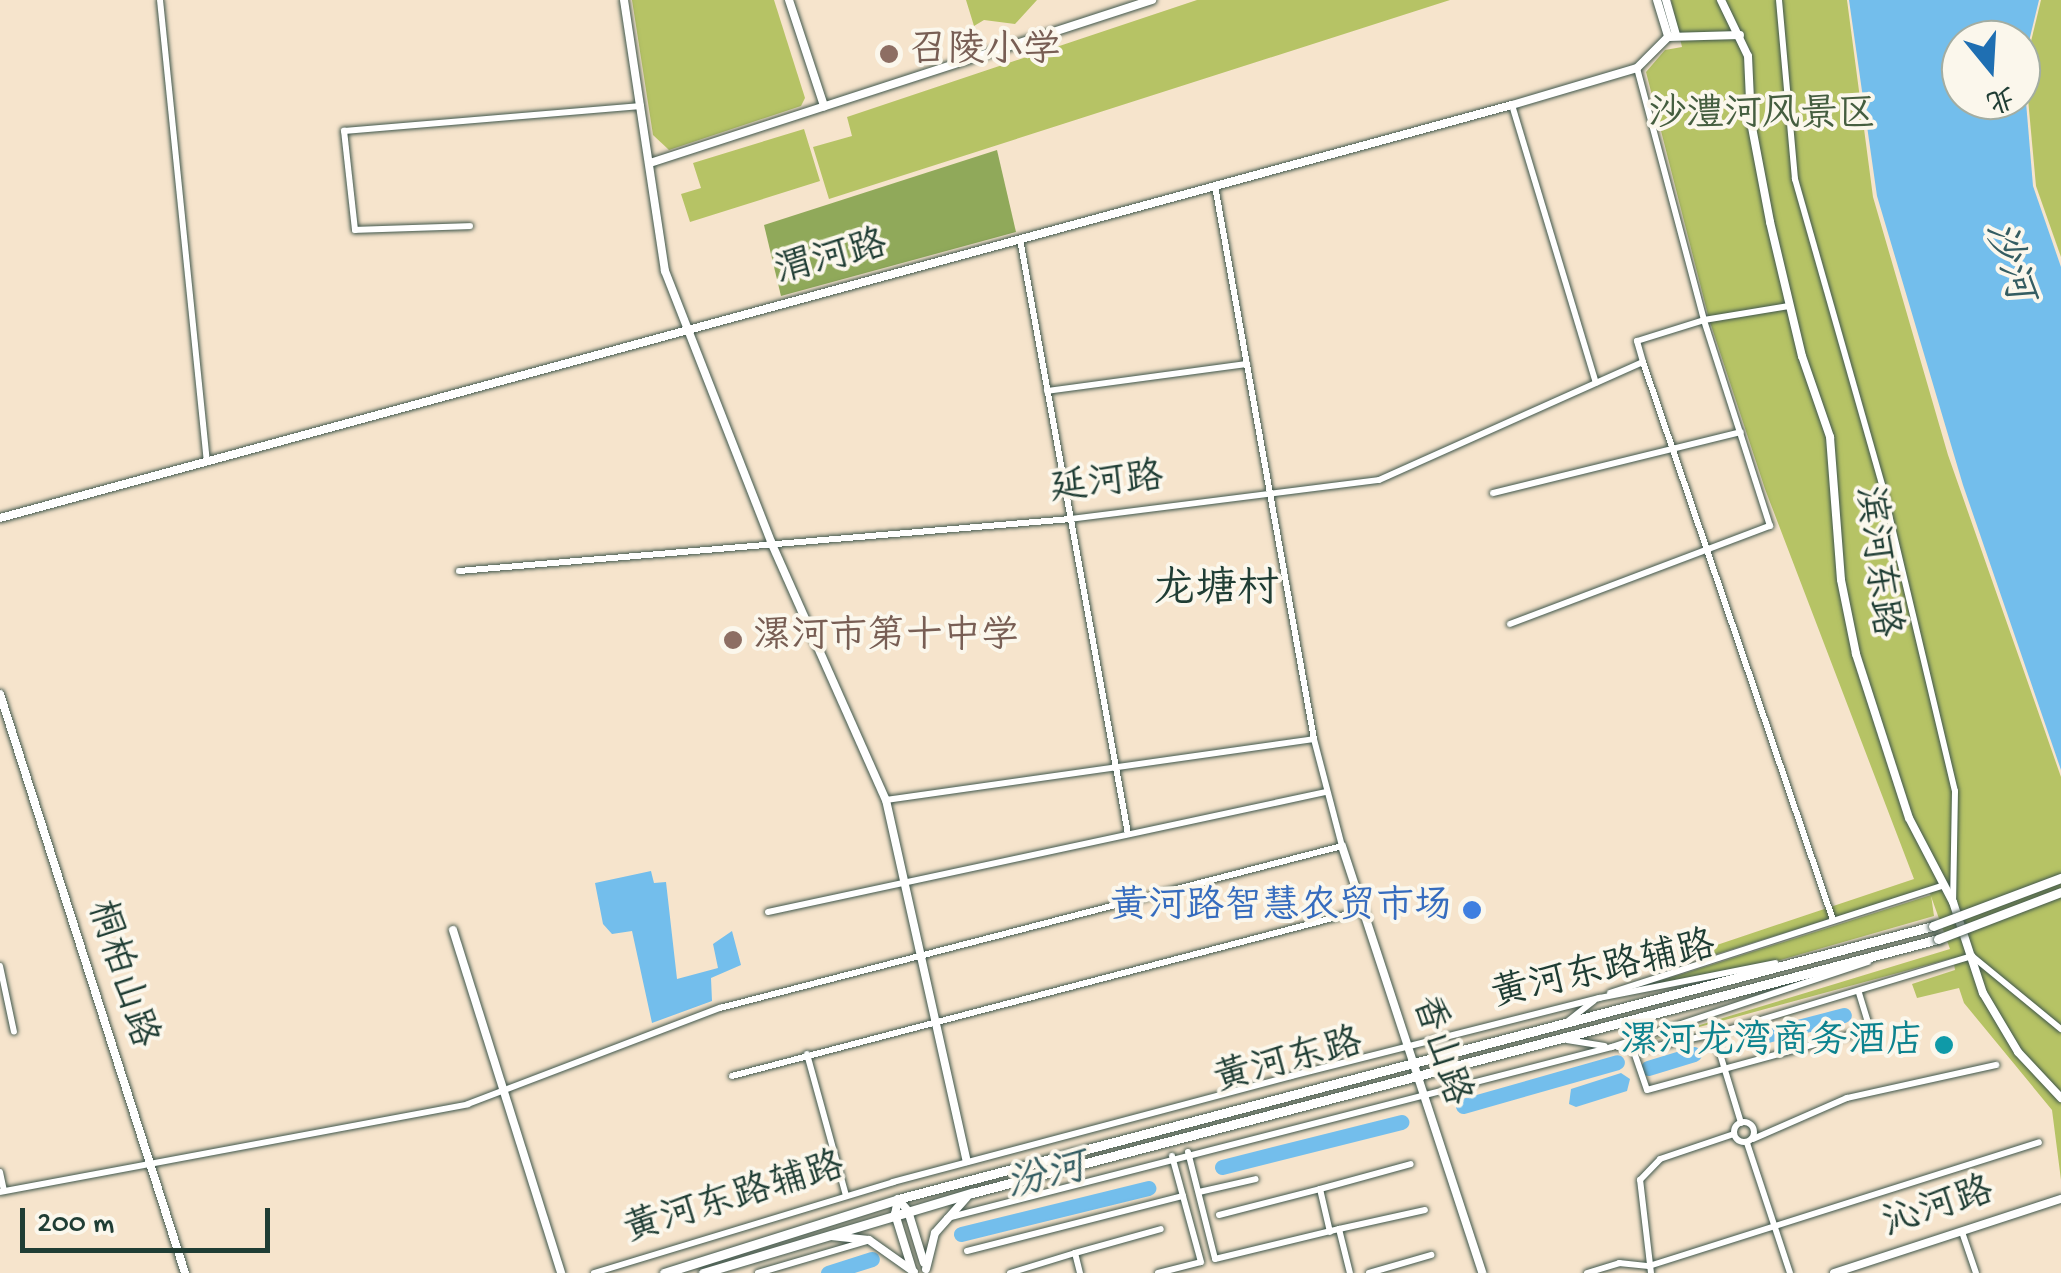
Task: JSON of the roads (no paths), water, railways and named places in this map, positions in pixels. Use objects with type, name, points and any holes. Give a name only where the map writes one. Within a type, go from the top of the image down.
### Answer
[{"type":"main road","name":"黄河东路","points":[[664,1273],[898,1199],[1865,946],[1933,926],[2061,878]]},
{"type":"main road","name":"黄河东路","points":[[703,1273],[972,1192],[1868,962],[2061,892]]},
{"type":"street","points":[[160,0],[206,460]]},
{"type":"street","points":[[624,0],[665,271],[772,542],[886,800],[901,885],[938,1017],[968,1161]]},
{"type":"street","points":[[789,0],[824,106]]},
{"type":"street","points":[[650,163],[1152,0]]},
{"type":"street","points":[[1657,0],[1672,36]]},
{"type":"street","points":[[1666,0],[1672,36]]},
{"type":"street","name":"滨河东路","points":[[1721,0],[1740,35],[1789,306],[1830,436],[1841,580],[1856,654],[1909,818],[1953,902],[2002,1029],[2061,1098]]},
{"type":"street","points":[[1779,0],[1795,179],[1882,486],[1955,791],[1953,902]]},
{"type":"street","points":[[1672,36],[1740,35]]},
{"type":"street","name":"渭河路","points":[[0,518],[1512,105],[1638,68],[1672,36]]},
{"type":"street","points":[[1510,624],[1770,526],[1704,320],[1638,68]]},
{"type":"street","points":[[1512,105],[1596,383]]},
{"type":"street","points":[[470,226],[355,230],[344,130],[640,106]]},
{"type":"street","points":[[0,1172],[2,1192],[468,1104],[720,1008],[1342,846],[1314,738],[1215,186]]},
{"type":"street","points":[[1020,238],[1128,834]]},
{"type":"street","points":[[1789,306],[1704,320],[1637,341],[1704,554],[1833,920]]},
{"type":"street","name":"延河路","points":[[459,572],[1070,519],[1379,480],[1643,362]]},
{"type":"street","points":[[1047,391],[1247,364]]},
{"type":"street","points":[[1493,493],[1741,432]]},
{"type":"street","name":"桐柏山路","points":[[0,694],[184,1273]]},
{"type":"street","points":[[886,800],[1116,770],[1314,738]]},
{"type":"street","points":[[768,912],[1326,792]]},
{"type":"street","name":"香山路","points":[[1342,846],[1482,1273]]},
{"type":"street","points":[[1562,1025],[1599,998],[1942,886]]},
{"type":"street","points":[[732,1076],[938,1017],[1362,910]]},
{"type":"street","points":[[453,930],[561,1273]]},
{"type":"street","name":"黄河东路辅路","points":[[594,1273],[968,1161],[1408,1047],[1599,998],[1865,946]]},
{"type":"street","points":[[1567,1040],[1633,1049],[1714,1034],[1972,956],[2061,1030]]},
{"type":"street","name":"黄河东路辅路","points":[[946,1218],[1172,1156],[1612,1047],[1868,962]]},
{"type":"street","points":[[0,966],[14,1032]]},
{"type":"street","points":[[1633,1049],[1647,1090],[1870,1029],[1860,992]]},
{"type":"street","points":[[1650,1269],[1651,1235],[1637,1194],[1648,1167],[1734,1134],[1741,1122],[1714,1034]]},
{"type":"street","points":[[808,1054],[846,1196]]},
{"type":"street","points":[[1734,1134],[1750,1141],[1847,1098],[1996,1064]]},
{"type":"street","points":[[1741,1122],[1753,1126],[1750,1141],[1790,1273]]},
{"type":"street","points":[[1587,1273],[1618,1263],[1650,1269],[2039,1142]]},
{"type":"street","points":[[1188,1152],[1215,1259],[1425,1210]]},
{"type":"street","points":[[1158,1273],[1201,1262],[1172,1156]]},
{"type":"street","points":[[1220,1214],[1412,1164]]},
{"type":"street","points":[[1198,1192],[1256,1179]]},
{"type":"street","name":"黄河东路辅路","points":[[893,1182],[898,1199]]},
{"type":"street","points":[[1320,1189],[1350,1273]]},
{"type":"street","points":[[926,1271],[946,1218],[972,1192]]},
{"type":"street","points":[[967,1251],[1182,1196]]},
{"type":"street","points":[[898,1199],[908,1211],[926,1271]]},
{"type":"street","points":[[898,1199],[895,1214],[914,1272]]},
{"type":"street","name":"沁河路","points":[[1834,1273],[2061,1199]]},
{"type":"street","points":[[1010,1273],[1161,1228]]},
{"type":"street","points":[[1962,1232],[1976,1273]]},
{"type":"street","points":[[827,1235],[869,1240],[914,1272]]},
{"type":"street","name":"黄河东路辅路","points":[[758,1273],[869,1240]]},
{"type":"street","points":[[1075,1253],[1080,1273]]},
{"type":"street","points":[[1369,1273],[1431,1255]]},
{"type":"water","name":"沙河","points":[[1849,0],[2039,0],[2034,20],[1941,20],[1941,120],[2028,120],[2033,186],[2061,267],[2061,770],[1963,485],[1877,196]]},
{"type":"water","points":[[651,871],[654,883],[666,882],[677,979],[718,968],[713,944],[732,931],[741,965],[711,978],[712,1001],[652,1023],[632,931],[612,934],[603,924],[595,883]]},
{"type":"water","points":[[1621,1073],[1630,1079],[1627,1091],[1576,1107],[1569,1104],[1571,1089]]},
{"type":"waterway","name":"汾河","points":[[1748,1040],[1844,1015]]},
{"type":"waterway","name":"汾河","points":[[1648,1068],[1694,1054]]},
{"type":"waterway","name":"汾河","points":[[1463,1106],[1617,1062]]},
{"type":"waterway","name":"汾河","points":[[1222,1167],[1401,1122]]},
{"type":"waterway","name":"汾河","points":[[961,1234],[1148,1188]]},
{"type":"waterway","name":"汾河","points":[[828,1273],[872,1259]]},
{"type":"place","name":"召陵小学","points":[[889,54]]},
{"type":"place","name":"漯河市第十中学","points":[[733,640]]},
{"type":"place","name":"黄河路智慧农贸市场","points":[[1472,910]]},
{"type":"place","name":"漯河龙湾商务酒店","points":[[1944,1045]]},
{"type":"district","name":"龙塘村","points":[[1216,593]]},
{"type":"park label","name":"沙澧河风景区","points":[[1762,118]]}]
